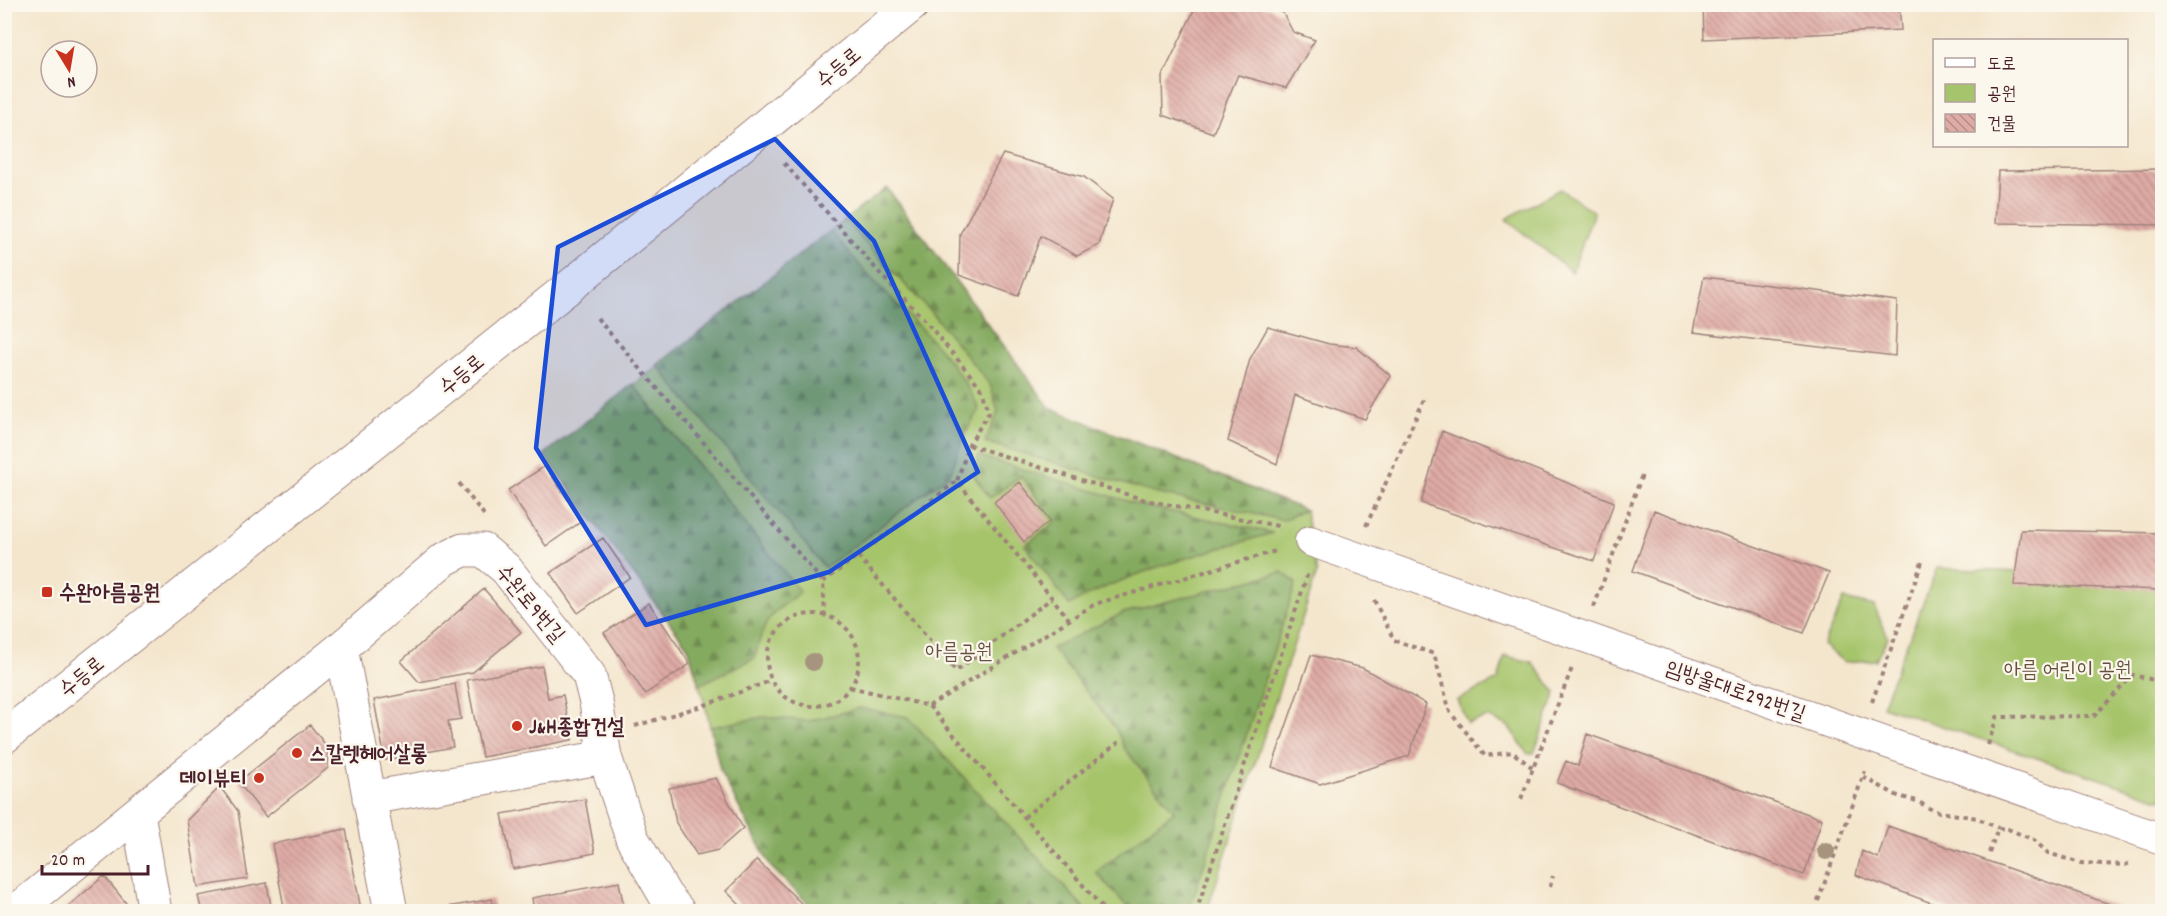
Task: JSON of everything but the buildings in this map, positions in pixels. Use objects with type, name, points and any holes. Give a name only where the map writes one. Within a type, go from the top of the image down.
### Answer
[{"type":"street","name":"수등로","points":[[4,737],[587,272],[913,4]]},
{"type":"street","name":"임방울대로292번길","points":[[1309,543],[1584,636],[2163,839]]},
{"type":"street","name":"수완로9번길","points":[[15,912],[341,648],[443,560],[463,550],[483,550],[506,569],[589,675],[605,757],[632,838],[665,895],[679,912]]},
{"type":"street","points":[[341,648],[391,912]]},
{"type":"street","points":[[369,798],[605,757]]},
{"type":"street","points":[[138,813],[155,912]]},
{"type":"path","points":[[784,163],[884,278],[923,318],[982,389],[989,412],[969,446],[957,481],[823,582]]},
{"type":"path","points":[[597,318],[823,582],[825,616]]},
{"type":"path","points":[[1424,400],[1352,556],[1394,640],[1434,654],[1450,712],[1485,756],[1512,752],[1533,768]]},
{"type":"path","points":[[969,446],[1145,500],[1278,526],[1309,543]]},
{"type":"path","points":[[1521,799],[1584,636],[1643,472]]},
{"type":"path","points":[[957,481],[1069,618]]},
{"type":"path","points":[[929,706],[1095,604],[1309,543]]},
{"type":"path","points":[[1196,912],[1309,543]]},
{"type":"path","points":[[858,556],[956,671],[1052,598]]},
{"type":"path","points":[[1818,901],[1863,777],[1868,736],[1922,562]]},
{"type":"path","points":[[809,615],[825,616],[839,622],[851,633],[858,648],[859,664],[855,680],[850,687],[846,693],[833,702],[817,706],[801,705],[786,699],[770,681],[767,656],[771,641],[780,628],[793,619],[809,615]]},
{"type":"path","points":[[1977,774],[1997,717],[2094,716],[2133,675],[2163,682]]},
{"type":"path","points":[[850,687],[929,706],[1106,912]]},
{"type":"path","points":[[1024,817],[1119,742]]},
{"type":"path","points":[[1863,777],[1898,796],[1917,801],[1934,811],[1977,819],[2034,840],[2048,853],[2080,863],[2125,865],[2134,862]]},
{"type":"path","points":[[1989,853],[1998,828]]},
{"type":"path","points":[[1550,886],[1553,876]]},
{"type":"highlighted area","points":[[775,139],[874,241],[978,472],[829,572],[646,625],[536,448],[558,247]]},
{"type":"green space","name":"아름공원","points":[[887,188],[1050,408],[1305,510],[1317,573],[1207,911],[816,911],[771,867],[721,773],[688,647],[544,455]]},
{"type":"green space","points":[[887,188],[1050,408],[1305,510],[1283,520],[1154,493],[985,442],[998,412],[991,386],[931,312],[844,220]]},
{"type":"green space","points":[[1560,189],[1594,212],[1572,272],[1506,219]]},
{"type":"green space","points":[[830,231],[947,358],[960,375],[979,409],[964,436],[950,474],[825,568],[657,365]]},
{"type":"green space","points":[[633,384],[800,592],[769,619],[761,635],[755,658],[699,685],[688,647],[544,455]]},
{"type":"green space","points":[[979,456],[1140,505],[1273,533],[1143,572],[1069,605],[1025,545],[1055,522],[1021,476],[990,498],[974,476]]},
{"type":"green space","name":"아름 어린이 공원","points":[[1937,568],[2162,579],[2162,800],[1882,706]]},
{"type":"green space","points":[[1282,572],[1296,583],[1189,911],[1131,911],[1096,872],[1174,811],[1125,749],[1116,729],[1052,648],[1123,613]]},
{"type":"green space","points":[[1844,599],[1874,606],[1888,637],[1876,660],[1844,662],[1823,645]]},
{"type":"green space","points":[[1505,656],[1532,662],[1556,693],[1534,753],[1528,754],[1508,726],[1487,717],[1468,724],[1457,700],[1498,680]]},
{"type":"green space","points":[[860,708],[908,717],[1087,911],[816,911],[771,867],[721,773],[710,727],[763,717],[809,721]]},
{"type":"place","name":"수완아름공원","points":[[47,592]]},
{"type":"place","name":"J&H종합건설","points":[[517,726]]},
{"type":"place","name":"스칼렛헤어살롱","points":[[297,753]]},
{"type":"place","name":"데이뷰티","points":[[259,778]]}]
